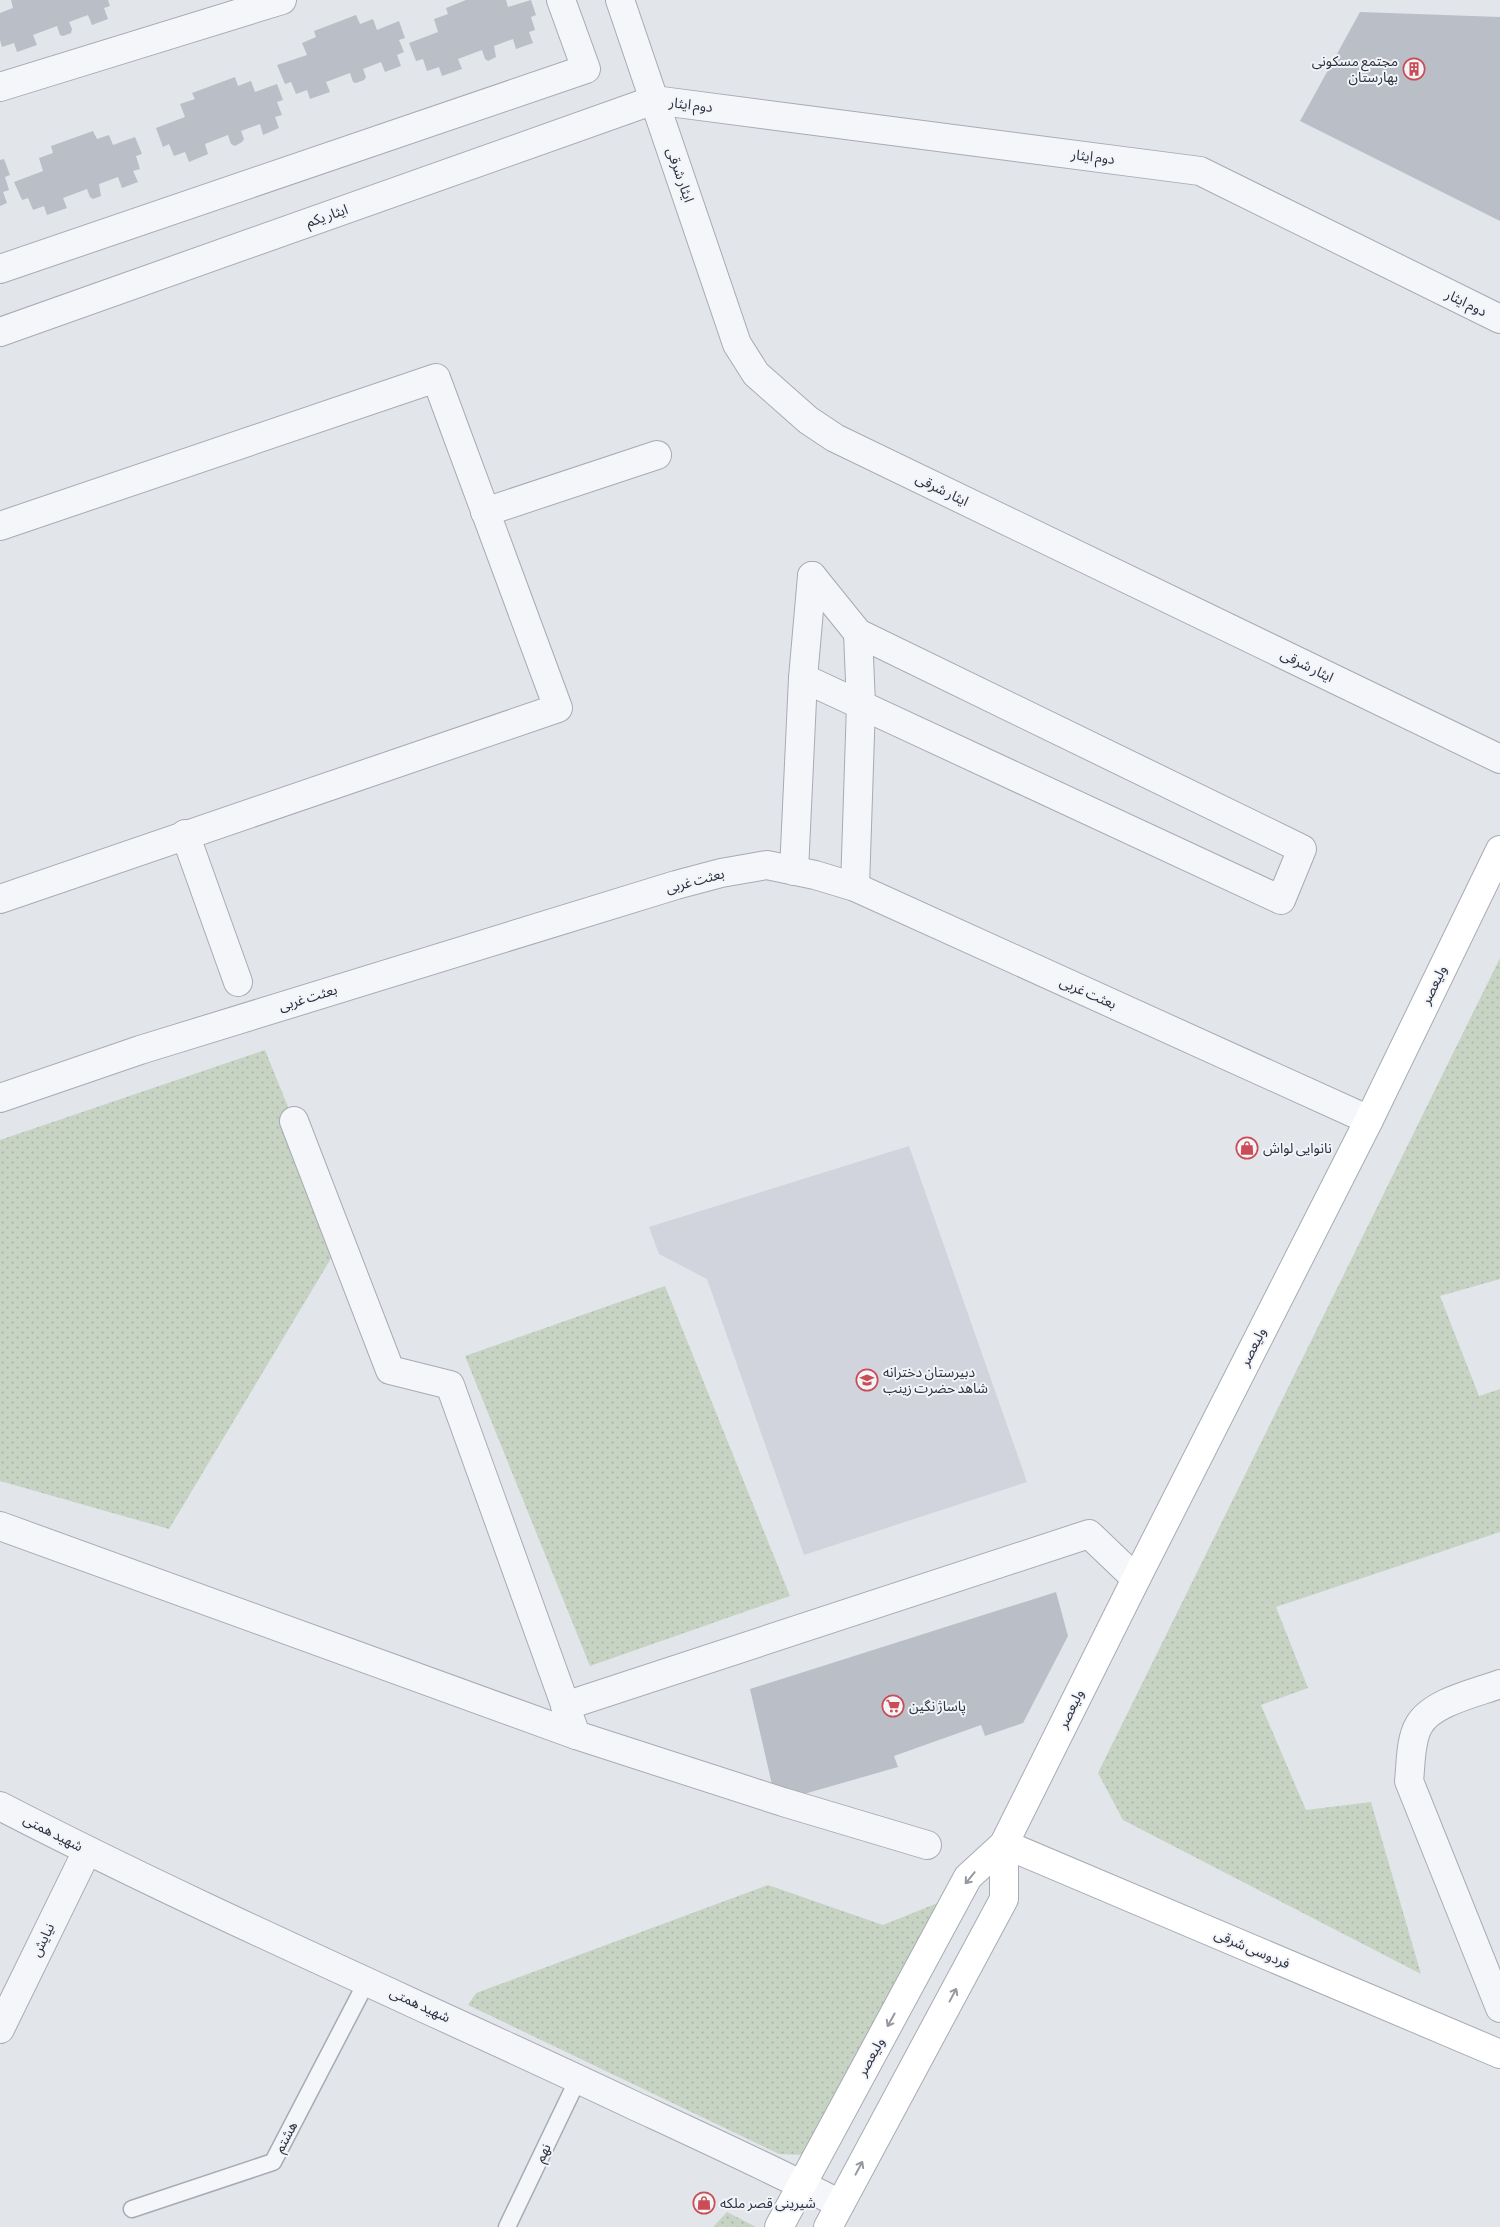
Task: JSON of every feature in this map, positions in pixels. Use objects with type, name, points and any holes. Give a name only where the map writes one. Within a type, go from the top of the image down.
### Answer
[{"type":"main road","name":"ولیعصر","points":[[779,2227],[968,1878],[1004,1844],[1369,1120],[1500,850]]},
{"type":"main road","name":"ولیعصر","points":[[834,2216],[1004,1899],[1004,1844]]},
{"type":"main road","name":"فردوسی شرقی","points":[[1004,1844],[1500,2054]]},
{"type":"street","points":[[0,87],[282,0]]},
{"type":"street","points":[[0,269],[586,69],[561,0]]},
{"type":"street","name":"ایثار شرقی","points":[[620,0],[738,344],[756,374],[808,420],[835,438],[1500,759]]},
{"type":"street","name":"دوم ایثار","points":[[654,100],[1200,171],[1500,319]]},
{"type":"street","name":"ایثار یکم","points":[[0,332],[654,100]]},
{"type":"street","points":[[0,526],[436,378],[558,708],[185,834],[0,899]]},
{"type":"street","points":[[485,512],[657,455]]},
{"type":"street","points":[[794,871],[803,678],[812,576],[858,634],[1302,849],[1281,900],[803,678]]},
{"type":"street","points":[[855,887],[861,705],[858,634]]},
{"type":"street","points":[[185,834],[238,982]]},
{"type":"street","name":"بعثت غربی","points":[[0,1098],[140,1050],[676,885],[721,873],[767,865],[855,887],[1369,1120]]},
{"type":"street","points":[[294,1122],[390,1370],[450,1385],[576,1735]]},
{"type":"street","points":[[0,1526],[576,1735],[783,1802],[927,1845]]},
{"type":"street","points":[[565,1706],[1088,1534],[1136,1579]]},
{"type":"street","points":[[1500,1684],[1433,1709],[1419,1725],[1412,1749],[1409,1781],[1500,2008]]},
{"type":"street","name":"شهید همتی","points":[[0,1806],[87,1851],[801,2184],[834,2216]]},
{"type":"street","name":"نیایش","points":[[0,2029],[87,1851]]},
{"type":"lane","name":"هشتم","points":[[132,2209],[273,2162],[367,1981]]},
{"type":"lane","name":"نهم","points":[[507,2227],[578,2079]]},
{"type":"shaded area","name":"دبیرستان دخترانه شاهد حضرت زینب","points":[[909,1146],[1027,1482],[804,1555],[707,1279],[659,1254],[649,1227]]},
{"type":"green space","points":[[1500,958],[1500,1279],[1440,1296],[1479,1396],[1500,1389],[1500,1532],[1276,1607],[1308,1688],[1261,1705],[1306,1810],[1371,1802],[1421,1974],[1123,1820],[1098,1773]]},
{"type":"green space","points":[[265,1050],[342,1240],[169,1529],[0,1481],[0,1140]]},
{"type":"green space","points":[[665,1286],[790,1596],[590,1666],[465,1356]]},
{"type":"green space","points":[[768,1885],[883,1925],[940,1902],[803,2155],[779,2154],[468,2005],[476,1993]]},
{"type":"green space","points":[[727,2212],[756,2227],[713,2227]]},
{"type":"building","points":[[11,0],[108,0],[110,6],[104,8],[108,19],[92,25],[88,15],[69,22],[72,29],[71,33],[63,36],[60,35],[57,26],[33,35],[37,45],[17,52],[14,43],[2,47],[0,40],[0,13],[13,8]]},
{"type":"building","points":[[466,0],[506,0],[508,7],[531,0],[536,15],[531,17],[535,30],[529,32],[533,43],[516,49],[513,39],[494,46],[496,57],[488,61],[485,59],[482,50],[458,59],[462,69],[442,76],[439,67],[427,71],[423,59],[416,61],[409,43],[438,32],[434,19],[448,14],[446,8]]},
{"type":"building","name":"مجتمع مسکونی بهارستان","points":[[1360,12],[1500,17],[1500,221],[1300,121]]},
{"type":"building","points":[[356,15],[360,24],[373,19],[377,30],[399,21],[405,38],[399,40],[404,52],[397,55],[401,66],[385,72],[381,62],[363,69],[366,77],[364,80],[356,83],[353,82],[350,73],[326,82],[330,92],[310,99],[307,90],[296,94],[291,82],[285,84],[277,65],[307,55],[302,43],[316,37],[314,31]]},
{"type":"building","points":[[235,77],[238,86],[251,81],[255,92],[277,84],[283,100],[277,102],[282,115],[275,117],[279,128],[263,135],[260,124],[241,131],[244,139],[235,146],[231,144],[228,135],[205,144],[208,154],[189,162],[185,152],[174,156],[169,144],[163,147],[156,128],[185,117],[180,104],[195,99],[192,93]]},
{"type":"building","points":[[93,131],[97,139],[109,135],[113,145],[135,137],[142,154],[136,156],[140,169],[133,171],[138,182],[122,188],[118,177],[99,184],[101,196],[93,199],[90,197],[87,189],[63,198],[67,208],[47,215],[44,206],[33,210],[28,198],[22,200],[14,182],[43,171],[39,158],[53,153],[51,146]]},
{"type":"building","points":[[4,159],[10,175],[5,177],[9,190],[3,192],[7,203],[0,206],[0,160]]},
{"type":"building","name":"پاساژ نگین","points":[[1056,1592],[1068,1636],[1023,1723],[985,1736],[981,1725],[894,1756],[898,1767],[776,1802],[750,1689]]},
{"type":"place","name":"مجتمع مسکونی بهارستان","points":[[1414,69]]},
{"type":"place","name":"نانوایی لواش","points":[[1247,1148]]},
{"type":"place","name":"دبیرستان دخترانه شاهد حضرت زینب","points":[[867,1380]]},
{"type":"place","name":"پاساژ نگین","points":[[893,1706]]},
{"type":"place","name":"شیرینی قصر ملکه","points":[[704,2203]]}]
